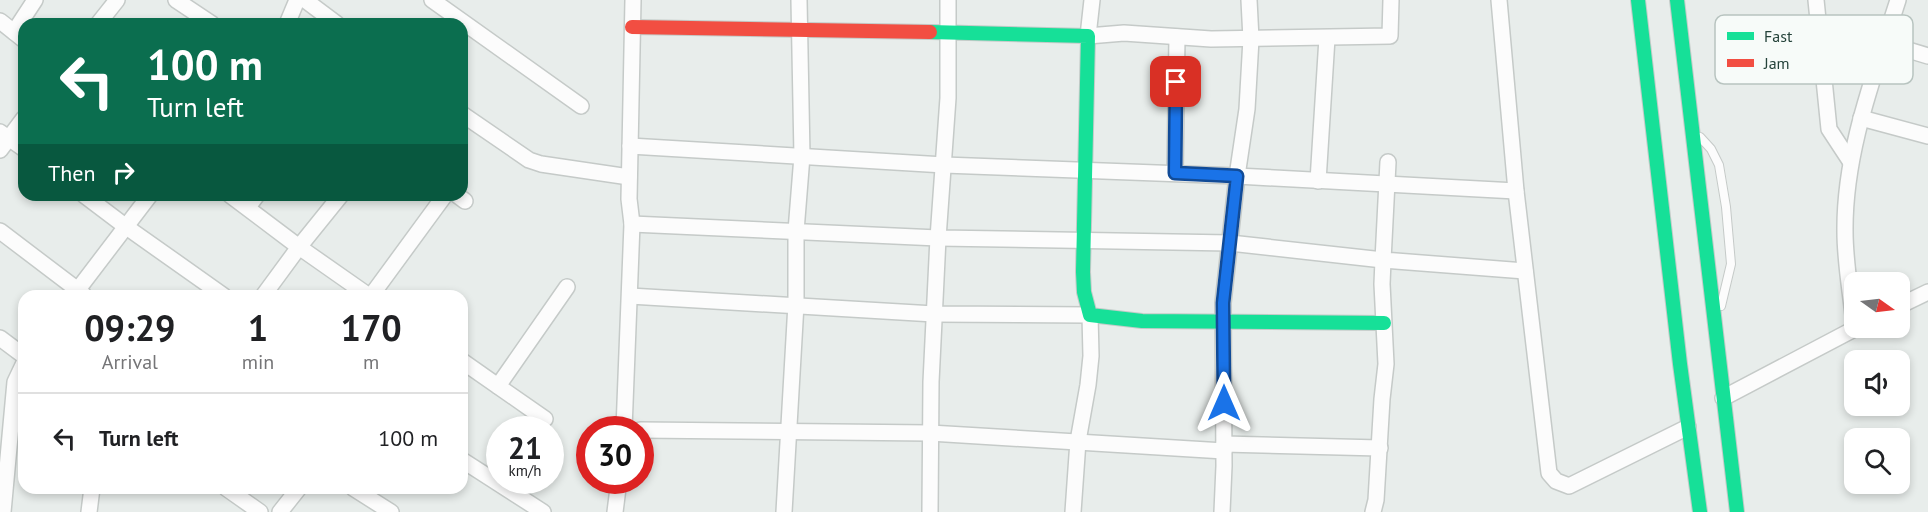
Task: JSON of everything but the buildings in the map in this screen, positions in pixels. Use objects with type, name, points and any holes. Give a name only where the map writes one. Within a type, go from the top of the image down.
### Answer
[{"type":"main road","points":[[1638,0],[1700,512]]},
{"type":"main road","points":[[1677,0],[1737,512]]},
{"type":"main road","points":[[632,27],[1088,36],[1089,106],[1082,279],[1083,296],[1090,315],[1142,321],[1384,323]]},
{"type":"street","points":[[27,18],[35,0]]},
{"type":"street","points":[[103,18],[117,0]]},
{"type":"street","points":[[176,0],[194,18]]},
{"type":"street","points":[[290,18],[297,0]]},
{"type":"street","points":[[305,0],[329,18]]},
{"type":"street","points":[[432,0],[452,18]]},
{"type":"street","points":[[625,416],[632,224],[629,177],[633,0]]},
{"type":"street","points":[[784,512],[795,304],[796,231],[802,156],[799,0]]},
{"type":"street","points":[[930,512],[934,314],[948,98],[948,0]]},
{"type":"street","points":[[1092,0],[1088,36],[1124,33],[1251,39],[1390,36],[1391,0]]},
{"type":"street","points":[[1222,512],[1223,303],[1247,109],[1251,39],[1249,0]]},
{"type":"street","points":[[1498,0],[1516,191],[1549,473],[1556,482],[1569,486],[1688,427]]},
{"type":"street","points":[[1816,0],[1817,15]]},
{"type":"street","points":[[1893,15],[1898,0]]},
{"type":"street","points":[[0,21],[18,35]]},
{"type":"street","points":[[468,32],[581,106]]},
{"type":"street","points":[[1175,173],[1177,37]]},
{"type":"street","points":[[1318,181],[1327,38]]},
{"type":"street","points":[[1913,51],[1928,56]]},
{"type":"street","points":[[1824,84],[1828,129],[1850,161]]},
{"type":"street","points":[[1849,272],[1845,233],[1850,161],[1872,84]]},
{"type":"street","points":[[468,118],[529,160],[541,165],[629,177]]},
{"type":"street","points":[[1861,118],[1928,136]]},
{"type":"street","points":[[18,124],[3,140],[18,146]]},
{"type":"street","points":[[630,146],[944,165],[1175,173],[1516,191]]},
{"type":"street","points":[[1373,512],[1386,364],[1382,284],[1388,162]]},
{"type":"street","points":[[92,201],[216,290]]},
{"type":"street","points":[[81,290],[145,201]]},
{"type":"street","points":[[252,201],[299,247],[361,290]]},
{"type":"street","points":[[267,290],[336,201]]},
{"type":"street","points":[[374,290],[441,201]]},
{"type":"street","points":[[632,224],[938,238],[1230,243],[1383,260],[1525,271]]},
{"type":"street","points":[[0,231],[73,290]]},
{"type":"street","points":[[498,386],[567,287]]},
{"type":"street","points":[[1910,301],[1928,292]]},
{"type":"street","points":[[630,296],[934,314],[1090,315],[1090,365],[1078,441],[1073,512]]},
{"type":"street","points":[[1723,398],[1844,333]]},
{"type":"street","points":[[0,338],[18,352]]},
{"type":"street","points":[[468,365],[541,416]]},
{"type":"street","points":[[3,512],[15,382],[18,376]]},
{"type":"street","points":[[654,430],[930,433],[1224,448],[1380,448]]},
{"type":"street","points":[[468,464],[543,512]]},
{"type":"street","points":[[88,512],[91,494]]},
{"type":"street","points":[[234,494],[260,512]]},
{"type":"street","points":[[280,512],[294,494]]},
{"type":"street","points":[[362,494],[391,512]]},
{"type":"street","points":[[617,494],[615,512],[627,512]]},
{"type":"lane","points":[[1693,130],[1712,149],[1719,165],[1726,207],[1731,264],[1715,326]]},
{"type":"traffic: fast","points":[[1638,0],[1680,364],[1700,512]]},
{"type":"traffic: fast","points":[[1677,0],[1737,512]]},
{"type":"traffic: fast","points":[[930,32],[1088,36],[1083,272],[1084,292],[1090,315],[1142,321],[1384,323]]},
{"type":"traffic: jam","points":[[632,27],[930,32]]},
{"type":"route","points":[[1176,82],[1175,173],[1237,176],[1223,303],[1224,403]]}]
